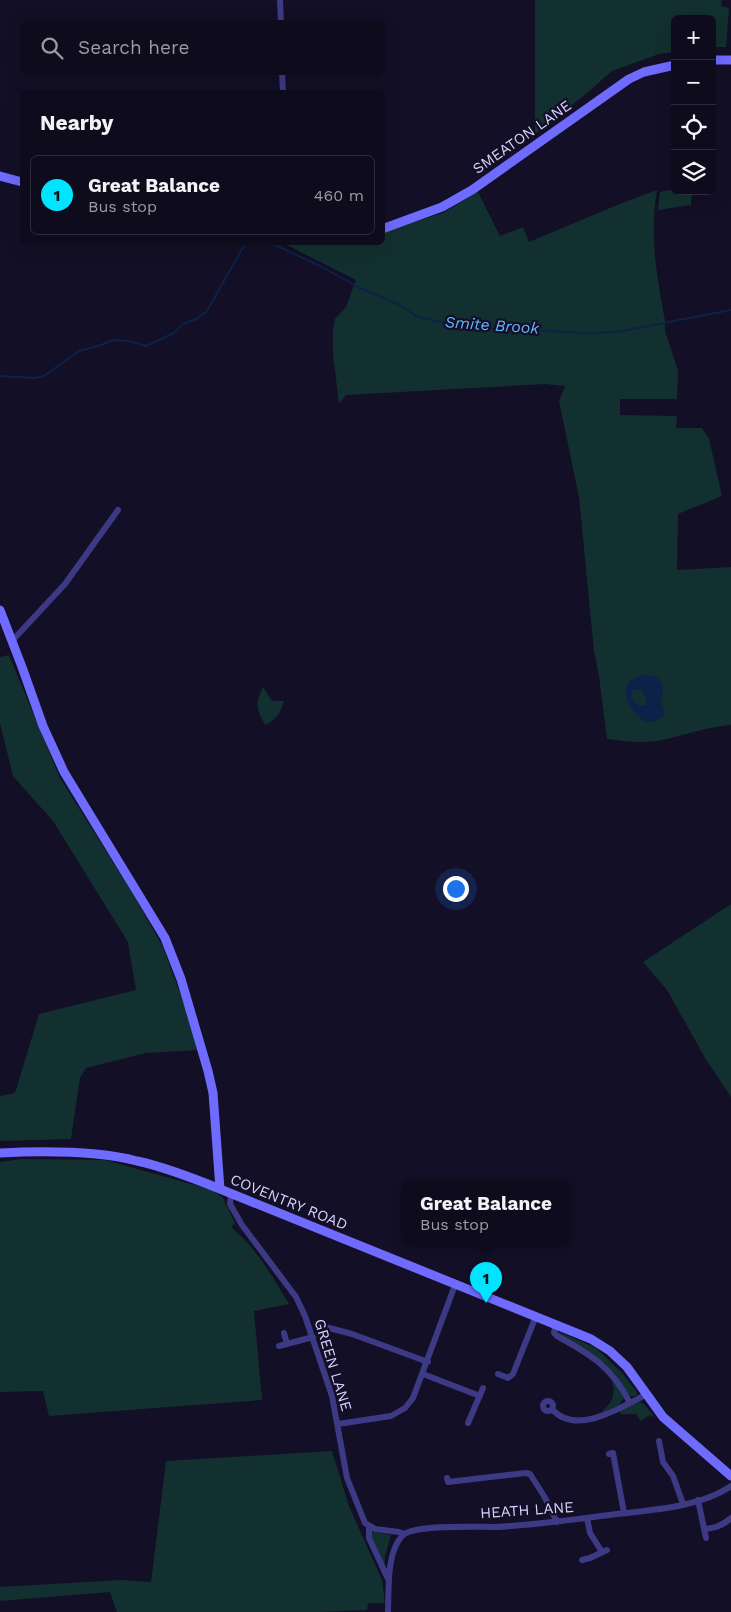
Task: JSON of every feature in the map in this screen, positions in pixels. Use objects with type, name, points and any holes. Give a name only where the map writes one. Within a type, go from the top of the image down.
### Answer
[{"type":"main road","points":[[716,60],[731,60]]},
{"type":"main road","name":"SMEATON LANE","points":[[385,228],[442,207],[472,190],[629,80],[644,72],[671,66]]},
{"type":"main road","points":[[0,176],[20,181]]},
{"type":"main road","points":[[0,610],[43,726],[64,772],[165,938],[190,1008],[210,1078],[213,1093],[220,1189]]},
{"type":"main road","name":"COVENTRY ROAD","points":[[0,1153],[84,1154],[118,1157],[167,1170],[220,1189],[556,1324],[600,1344],[627,1367],[663,1417],[731,1476]]},
{"type":"street","points":[[280,0],[281,20]]},
{"type":"street","points":[[282,75],[283,90]]},
{"type":"street","points":[[12,641],[65,584],[118,510]]},
{"type":"street","name":"GREEN LANE","points":[[231,1194],[230,1204],[238,1218],[296,1297],[313,1337],[332,1396],[348,1478],[362,1517],[370,1527],[368,1538],[389,1581]]},
{"type":"street","points":[[338,1424],[391,1416],[399,1412],[413,1398],[428,1362],[455,1285]]},
{"type":"street","points":[[498,1374],[508,1378],[513,1374],[536,1316]]},
{"type":"street","points":[[556,1324],[554,1333],[556,1336],[594,1358],[618,1382],[630,1403]]},
{"type":"street","points":[[318,1325],[360,1336],[428,1362]]},
{"type":"street","points":[[284,1333],[287,1344]]},
{"type":"street","points":[[279,1346],[313,1337]]},
{"type":"street","points":[[423,1374],[480,1396]]},
{"type":"street","points":[[468,1423],[483,1388]]},
{"type":"street","points":[[552,1410],[563,1418],[582,1420],[604,1416],[648,1394]]},
{"type":"street","points":[[659,1441],[663,1462],[673,1476],[683,1504]]},
{"type":"street","points":[[609,1454],[613,1453],[624,1513]]},
{"type":"street","points":[[447,1478],[448,1482],[530,1474],[557,1522]]},
{"type":"street","name":"HEATH LANE","points":[[404,1534],[409,1531],[434,1528],[497,1527],[557,1522],[624,1513],[683,1504],[698,1500],[731,1486]]},
{"type":"street","points":[[698,1500],[706,1538]]},
{"type":"street","points":[[582,1560],[604,1551],[590,1533],[587,1518]]},
{"type":"street","points":[[704,1529],[723,1525],[731,1518]]},
{"type":"street","points":[[370,1527],[404,1534],[397,1542],[392,1553],[388,1612]]},
{"type":"green space","points":[[535,0],[722,0],[721,6],[729,8],[726,47],[716,47],[716,15],[671,15],[671,52],[659,54],[612,71],[535,134]]},
{"type":"green space","points":[[657,190],[654,223],[655,256],[665,331],[678,371],[677,399],[620,399],[620,415],[677,416],[676,428],[702,428],[709,439],[722,496],[678,514],[677,570],[731,567],[731,725],[648,742],[607,739],[594,651],[579,497],[559,401],[565,386],[545,384],[346,395],[339,404],[333,354],[333,329],[335,319],[346,307],[356,280],[287,245],[385,245],[385,231],[443,213],[478,192],[500,236],[523,227],[529,242]]},
{"type":"green space","points":[[671,190],[671,195],[692,195],[691,205],[658,210],[660,192]]},
{"type":"green space","points":[[9,655],[60,778],[131,891],[163,947],[188,1015],[197,1050],[146,1053],[86,1068],[80,1078],[71,1139],[0,1141],[0,1096],[15,1093],[39,1014],[136,990],[128,942],[53,821],[13,776],[0,723],[0,657]]},
{"type":"green space","points":[[263,687],[272,701],[284,701],[278,716],[265,725],[258,706]]},
{"type":"green space","points":[[731,904],[731,1097],[705,1058],[667,990],[643,962]]},
{"type":"green space","points":[[22,1159],[105,1160],[213,1190],[223,1198],[235,1223],[231,1227],[256,1253],[289,1304],[254,1311],[262,1400],[49,1416],[43,1391],[0,1392],[0,1162]]},
{"type":"green space","points":[[557,1331],[596,1348],[622,1373],[637,1392],[636,1396],[630,1396],[608,1367],[600,1360],[582,1347],[559,1335]]},
{"type":"green space","points":[[611,1378],[624,1398],[619,1405],[603,1412],[613,1396]]},
{"type":"green space","points":[[639,1401],[644,1404],[655,1418],[649,1415],[641,1421],[636,1414],[620,1414],[620,1411]]},
{"type":"green space","points":[[332,1451],[349,1506],[382,1580],[385,1603],[368,1603],[367,1610],[320,1612],[117,1612],[110,1592],[0,1601],[0,1587],[121,1580],[151,1582],[166,1461]]},
{"type":"green space","points":[[368,1531],[391,1535],[385,1556],[384,1570]]},
{"type":"water","points":[[644,675],[655,676],[658,679],[663,688],[660,702],[664,708],[663,716],[653,722],[644,722],[627,699],[626,694],[629,681]],"holes":[[[641,689],[646,698],[646,705],[641,706],[634,702],[631,696],[633,690]]]},
{"type":"waterway","name":"Smite Brook","points":[[0,376],[35,378],[44,376],[79,351],[114,340],[129,341],[146,346],[174,333],[183,324],[197,319],[207,311],[244,245]]},
{"type":"waterway","name":"Smite Brook","points":[[275,245],[322,267],[358,287],[400,305],[418,317],[456,325],[487,329],[501,328],[584,333],[617,332],[731,310]]},
{"type":"place","name":"Great Balance","points":[[486,1303]]}]
